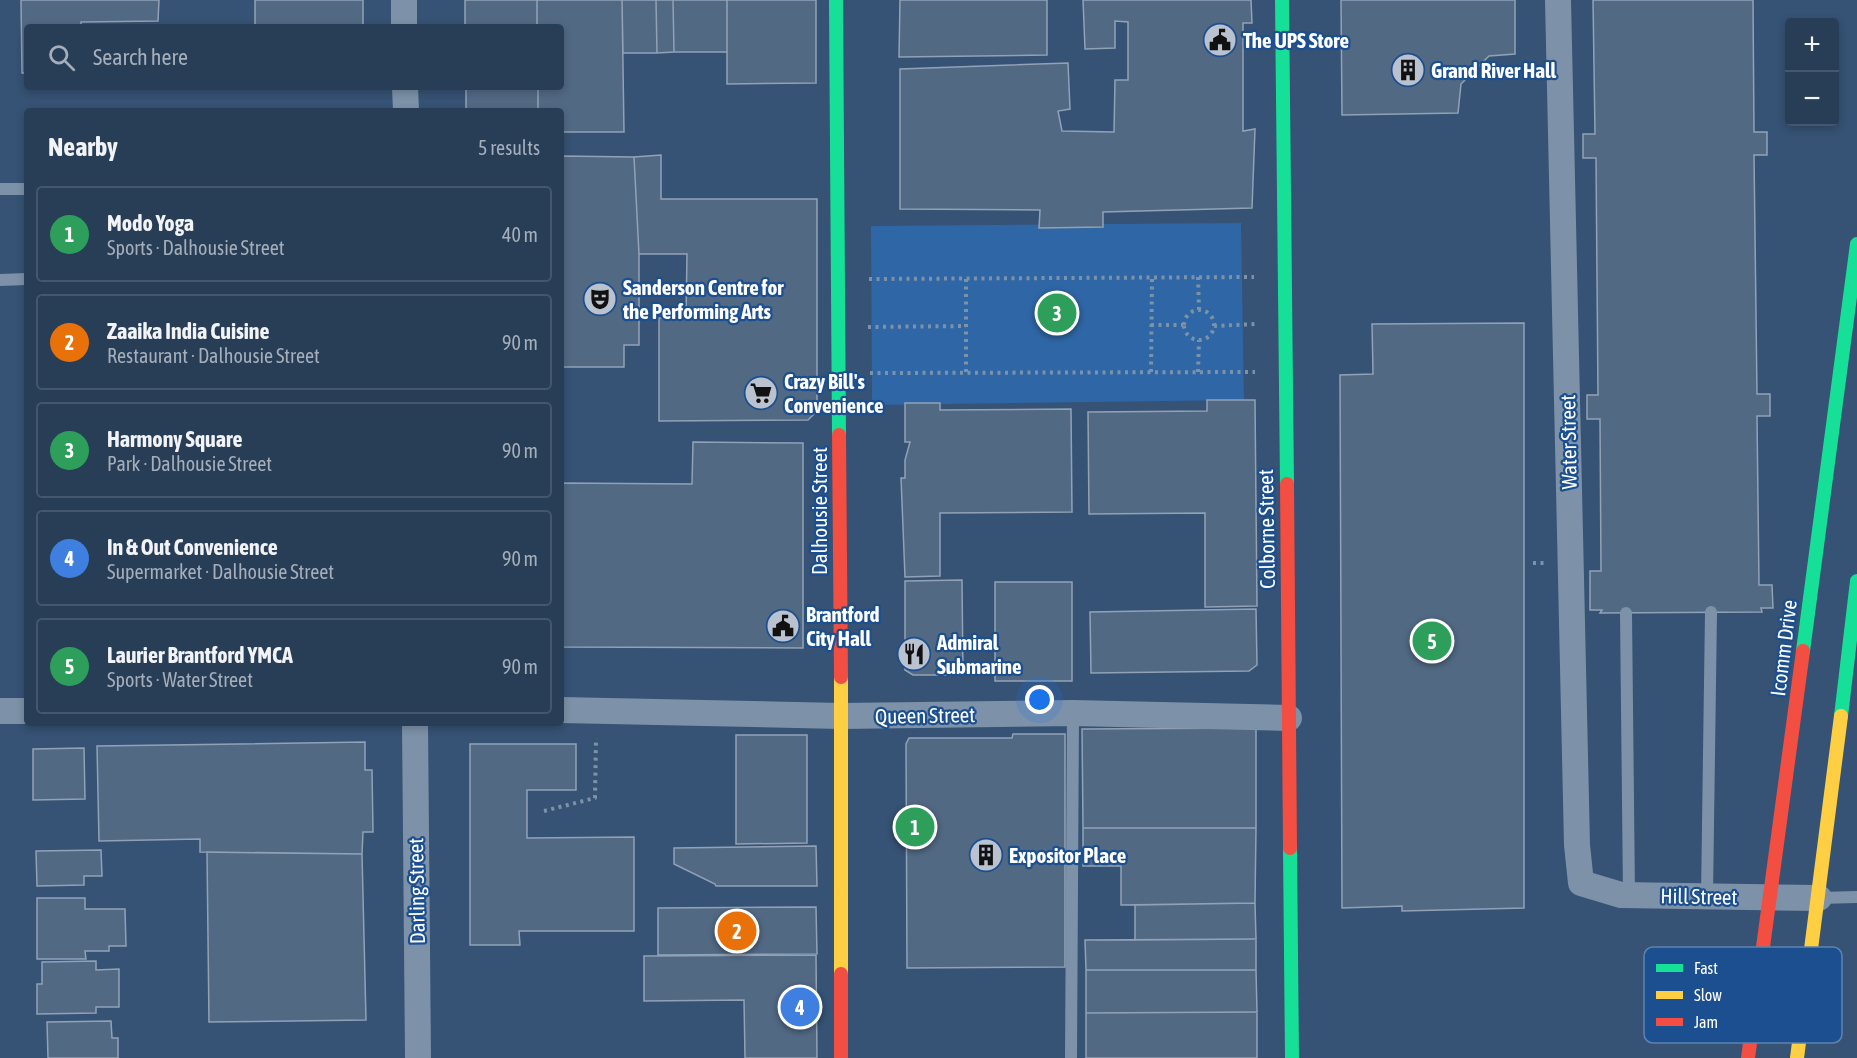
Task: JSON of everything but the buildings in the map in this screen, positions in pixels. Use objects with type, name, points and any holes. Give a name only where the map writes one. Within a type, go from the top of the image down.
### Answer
[{"type":"main road","name":"Dalhousie Street","points":[[836,0],[841,1058]]},
{"type":"main road","name":"Colborne Street","points":[[1282,0],[1292,1058]]},
{"type":"main road","name":"Icomm Drive","points":[[1764,947],[1857,244]]},
{"type":"main road","points":[[1812,947],[1857,581]]},
{"type":"main road","name":"Icomm Drive","points":[[1748,1058],[1750,1043]]},
{"type":"main road","points":[[1797,1058],[1799,1043]]},
{"type":"street","points":[[404,0],[404,24]]},
{"type":"street","name":"Water Street","points":[[1558,0],[1577,845],[1581,883]]},
{"type":"street","points":[[405,90],[406,108]]},
{"type":"street","name":"Queen Street","points":[[564,710],[841,716],[1073,713],[1289,718]]},
{"type":"street","points":[[0,711],[24,711]]},
{"type":"street","name":"Darling Street","points":[[415,726],[418,1058]]},
{"type":"street","name":"Hill Street","points":[[1581,883],[1621,895],[1819,898]]},
{"type":"lane","points":[[0,189],[24,189]]},
{"type":"lane","points":[[0,280],[24,279]]},
{"type":"lane","points":[[1707,896],[1711,612]]},
{"type":"lane","points":[[1626,613],[1629,895]]},
{"type":"lane","points":[[1071,1058],[1073,713]]},
{"type":"lane","points":[[1819,898],[1857,897]]},
{"type":"path","points":[[1198,277],[1199,310]]},
{"type":"path","points":[[838,279],[1285,277]]},
{"type":"path","points":[[966,278],[966,372]]},
{"type":"path","points":[[1151,372],[1152,278]]},
{"type":"path","points":[[1199,310],[1212,318],[1214,326],[1207,338],[1191,339],[1183,325],[1191,312],[1199,310]]},
{"type":"path","points":[[1214,326],[1286,323]]},
{"type":"path","points":[[1151,325],[1183,325]]},
{"type":"path","points":[[838,328],[966,326]]},
{"type":"path","points":[[1198,372],[1199,340]]},
{"type":"path","points":[[839,373],[1286,372]]},
{"type":"path","points":[[544,811],[595,798],[597,711]]},
{"type":"shaded area","points":[[1241,223],[1244,400],[872,405],[871,226]]},
{"type":"traffic: fast","points":[[836,0],[839,435]]},
{"type":"traffic: fast","points":[[1282,0],[1287,484]]},
{"type":"traffic: fast","points":[[1803,651],[1857,244]]},
{"type":"traffic: fast","points":[[1841,716],[1857,581]]},
{"type":"traffic: fast","points":[[1290,848],[1292,1058]]},
{"type":"traffic: slow","points":[[841,677],[841,974]]},
{"type":"traffic: slow","points":[[1811,947],[1841,716]]},
{"type":"traffic: slow","points":[[1797,1058],[1799,1043]]},
{"type":"traffic: jam","points":[[839,435],[841,677]]},
{"type":"traffic: jam","points":[[1287,484],[1290,848]]},
{"type":"traffic: jam","points":[[1763,947],[1803,651]]},
{"type":"traffic: jam","points":[[841,974],[841,1058]]},
{"type":"traffic: jam","points":[[1748,1058],[1750,1043]]},
{"type":"place","name":"The UPS Store","points":[[1220,40]]},
{"type":"place","name":"Grand River Hall","points":[[1408,70]]},
{"type":"place","name":"Sanderson Centre for the Performing Arts","points":[[600,299]]},
{"type":"place","name":"Harmony Square","points":[[1057,313]]},
{"type":"place","name":"Crazy Bill's Convenience","points":[[761,393]]},
{"type":"place","name":"Brantford City Hall","points":[[783,626]]},
{"type":"place","name":"Laurier Brantford YMCA","points":[[1432,641]]},
{"type":"place","name":"Admiral Submarine","points":[[914,654]]},
{"type":"place","name":"Modo Yoga","points":[[915,827]]},
{"type":"place","name":"Expositor Place","points":[[986,855]]},
{"type":"place","name":"Zaaika India Cuisine","points":[[737,931]]},
{"type":"place","name":"In & Out Convenience","points":[[800,1007]]}]
